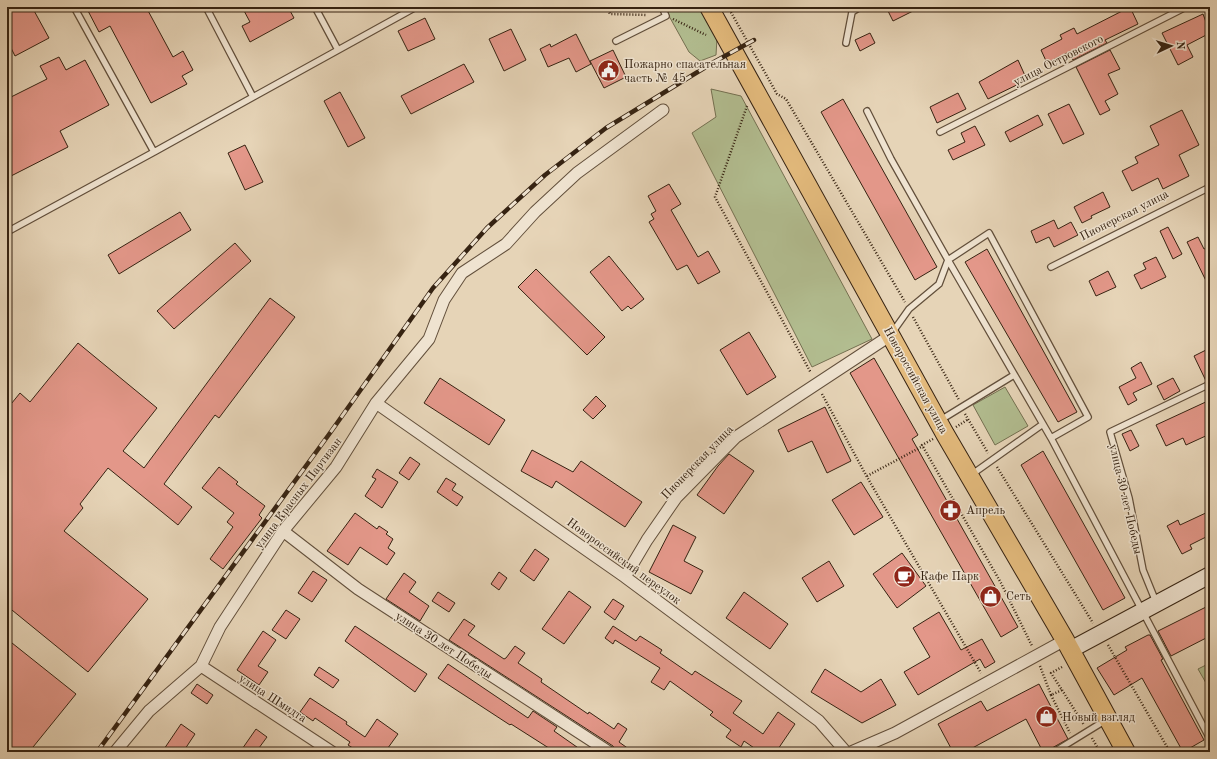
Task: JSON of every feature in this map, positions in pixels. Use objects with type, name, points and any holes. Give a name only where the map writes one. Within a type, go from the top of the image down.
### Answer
[{"type":"main road","name":"Новороссийская улица","points":[[709,7],[942,427],[1070,649],[1126,752]]},
{"type":"street","name":"улица Красных Партизан","points":[[115,752],[149,711],[200,666],[220,627],[283,531],[336,467],[376,403],[429,339],[444,300],[462,273],[506,244],[535,212],[577,173],[663,110]]},
{"type":"street","name":"Пионерская улица","points":[[625,577],[646,540],[676,498],[736,437],[891,335]]},
{"type":"street","name":"Новороссийский переулок","points":[[376,403],[625,577],[819,720],[846,752]]},
{"type":"street","name":"улица 30 лет Победы","points":[[283,531],[358,589],[609,752]]},
{"type":"street","points":[[851,752],[895,733],[1036,656],[1070,649],[1210,574]]},
{"type":"street","name":"улица Шмидта","points":[[200,666],[332,752]]},
{"type":"lane","points":[[74,7],[154,152]]},
{"type":"lane","points":[[206,7],[253,97]]},
{"type":"lane","points":[[315,7],[338,50]]},
{"type":"lane","points":[[7,233],[416,7]]},
{"type":"lane","points":[[616,41],[666,16],[662,7]]},
{"type":"lane","points":[[846,44],[852,12],[860,7]]},
{"type":"lane","name":"улица Островского","points":[[940,132],[1186,7]]},
{"type":"lane","points":[[867,111],[891,159],[1051,438],[1141,612],[1210,739]]},
{"type":"lane","name":"Пионерская улица","points":[[1051,267],[1210,187]]},
{"type":"lane","points":[[891,335],[909,309],[939,284],[948,260],[989,233],[1088,417],[1051,438]]},
{"type":"lane","points":[[942,427],[1014,375]]},
{"type":"lane","name":"улица 30 лет Победы","points":[[1156,603],[1143,570],[1129,498],[1110,432],[1210,384]]},
{"type":"lane","points":[[971,476],[1043,424]]},
{"type":"lane","points":[[1054,752],[1108,718]]},
{"type":"path","points":[[607,7],[610,14],[666,16],[708,36]]},
{"type":"path","points":[[728,7],[753,50]]},
{"type":"path","points":[[748,104],[715,196],[867,476],[987,684]]},
{"type":"path","points":[[867,476],[923,446],[942,427],[968,420]]},
{"type":"path","points":[[923,446],[1001,583],[1036,656],[1051,695],[1073,740]]},
{"type":"path","points":[[1070,649],[1051,673],[1100,752]]},
{"type":"path","points":[[1051,695],[1062,690]]},
{"type":"green space","points":[[664,7],[700,7],[717,38],[716,55],[700,61],[689,52]]},
{"type":"green space","points":[[711,89],[741,96],[872,339],[812,367],[692,133],[716,117]]},
{"type":"green space","points":[[1005,387],[1028,426],[995,445],[973,405]]},
{"type":"green space","points":[[1210,663],[1210,690],[1198,669]]},
{"type":"building","points":[[7,7],[32,7],[49,38],[15,56],[7,40]]},
{"type":"building","points":[[86,7],[146,7],[173,57],[183,51],[193,70],[182,76],[187,84],[151,103],[110,26],[99,32]]},
{"type":"building","points":[[242,7],[288,7],[294,18],[250,42],[242,26],[250,22]]},
{"type":"building","points":[[886,7],[921,7],[893,21]]},
{"type":"building","points":[[1130,7],[1138,24],[1105,40],[1107,43],[1073,60],[1069,52],[1047,63],[1041,50],[1062,39],[1060,35],[1074,28],[1077,34]]},
{"type":"building","points":[[1203,14],[1210,33],[1187,45],[1193,57],[1178,65],[1162,33]]},
{"type":"building","points":[[425,18],[435,39],[408,51],[398,31]]},
{"type":"building","points":[[511,29],[526,60],[504,71],[489,39]]},
{"type":"building","points":[[870,33],[875,43],[860,51],[855,40]]},
{"type":"building","points":[[576,34],[591,64],[576,72],[569,58],[548,67],[540,49],[550,44],[551,47]]},
{"type":"building","name":"Пожарно спасательная часть № 45","points":[[613,50],[626,77],[604,88],[590,61]]},
{"type":"building","points":[[1110,50],[1120,69],[1108,74],[1118,94],[1105,101],[1110,110],[1100,115],[1076,67]]},
{"type":"building","points":[[59,57],[66,70],[85,60],[109,105],[60,131],[68,147],[11,176],[7,168],[7,99],[47,79],[40,66]]},
{"type":"building","points":[[1018,60],[1027,80],[988,99],[979,82]]},
{"type":"building","points":[[464,64],[474,82],[411,114],[401,96]]},
{"type":"building","points":[[340,92],[365,138],[348,147],[324,101]]},
{"type":"building","points":[[958,93],[966,109],[937,123],[930,107]]},
{"type":"building","points":[[843,99],[937,267],[915,280],[821,112]]},
{"type":"building","points":[[1069,104],[1084,134],[1063,144],[1048,114]]},
{"type":"building","points":[[1182,110],[1199,145],[1179,155],[1189,176],[1163,189],[1158,178],[1132,191],[1122,171],[1138,163],[1135,157],[1159,145],[1150,126]]},
{"type":"building","points":[[1038,115],[1043,125],[1010,142],[1005,132]]},
{"type":"building","points":[[975,126],[985,145],[953,160],[948,150],[965,142],[961,133]]},
{"type":"building","points":[[245,145],[263,182],[245,190],[228,153]]},
{"type":"building","points":[[669,184],[681,204],[671,210],[698,257],[708,251],[720,272],[698,284],[687,265],[677,270],[649,222],[654,219],[651,214],[656,211],[648,196]]},
{"type":"building","points":[[1103,192],[1110,207],[1091,216],[1092,218],[1082,223],[1074,207]]},
{"type":"building","points":[[180,212],[191,230],[119,274],[108,255]]},
{"type":"building","points":[[1054,220],[1058,229],[1071,222],[1078,235],[1054,247],[1049,237],[1036,243],[1031,231]]},
{"type":"building","points":[[1168,227],[1182,254],[1173,259],[1160,231]]},
{"type":"building","points":[[1198,237],[1204,249],[1210,247],[1210,289],[1187,242]]},
{"type":"building","points":[[235,243],[251,261],[174,329],[157,311]]},
{"type":"building","points":[[987,249],[1077,412],[1058,422],[965,262]]},
{"type":"building","points":[[609,256],[644,299],[631,309],[628,306],[622,311],[590,272]]},
{"type":"building","points":[[1156,257],[1166,277],[1141,289],[1134,275],[1146,269],[1143,263]]},
{"type":"building","points":[[536,269],[605,337],[587,355],[518,287]]},
{"type":"building","points":[[1108,271],[1116,287],[1096,296],[1089,281]]},
{"type":"building","points":[[270,298],[295,317],[219,418],[215,415],[164,484],[192,507],[178,525],[108,468],[80,504],[83,508],[64,531],[148,599],[88,672],[7,606],[7,409],[20,393],[30,402],[78,343],[157,408],[123,451],[144,468]]},
{"type":"building","points":[[749,332],[776,377],[747,395],[720,350]]},
{"type":"building","points":[[1210,348],[1210,380],[1206,381],[1194,356]]},
{"type":"building","points":[[874,358],[918,435],[912,439],[1018,627],[1001,637],[850,373]]},
{"type":"building","points":[[1141,362],[1152,384],[1133,393],[1137,400],[1128,405],[1119,387],[1136,378],[1131,368]]},
{"type":"building","points":[[440,378],[505,420],[489,445],[424,403]]},
{"type":"building","points":[[1173,378],[1180,391],[1164,400],[1157,386]]},
{"type":"building","points":[[596,396],[606,406],[593,419],[583,410]]},
{"type":"building","points":[[1210,400],[1210,434],[1186,445],[1183,438],[1166,446],[1156,425]]},
{"type":"building","points":[[825,407],[851,461],[827,473],[812,441],[788,452],[778,430]]},
{"type":"building","points":[[1131,430],[1139,446],[1130,451],[1122,434]]},
{"type":"building","points":[[532,450],[573,472],[581,461],[642,502],[625,527],[556,481],[552,488],[521,471]]},
{"type":"building","points":[[1043,451],[1125,598],[1103,610],[1021,465]]},
{"type":"building","points":[[729,454],[754,471],[724,514],[697,495],[718,466]]},
{"type":"building","points":[[410,457],[420,464],[409,480],[399,473]]},
{"type":"building","points":[[219,467],[238,482],[236,484],[265,506],[259,515],[262,518],[223,569],[210,559],[233,527],[227,522],[234,513],[202,488]]},
{"type":"building","points":[[377,469],[398,482],[382,508],[365,496],[376,479],[372,477]]},
{"type":"building","points":[[446,478],[456,484],[452,490],[463,497],[457,506],[437,492]]},
{"type":"building","points":[[861,482],[883,517],[854,535],[832,500]]},
{"type":"building","points":[[1210,511],[1210,535],[1190,545],[1192,549],[1182,554],[1167,526],[1178,520],[1180,525]]},
{"type":"building","points":[[355,513],[377,529],[379,526],[388,532],[386,534],[393,539],[388,548],[395,553],[387,565],[360,547],[348,565],[327,551]]},
{"type":"building","points":[[673,525],[696,537],[684,561],[703,571],[691,594],[649,572]]},
{"type":"building","points":[[535,549],[549,559],[534,581],[520,571]]},
{"type":"building","points":[[902,553],[926,586],[897,608],[873,574]]},
{"type":"building","points":[[829,561],[844,586],[817,602],[802,578]]},
{"type":"building","points":[[313,571],[327,580],[312,602],[298,593]]},
{"type":"building","points":[[499,572],[507,578],[499,590],[491,584]]},
{"type":"building","points":[[404,573],[416,582],[409,592],[429,606],[420,621],[386,599]]},
{"type":"building","points":[[569,591],[591,607],[564,644],[542,629]]},
{"type":"building","points":[[438,592],[455,603],[449,612],[432,601]]},
{"type":"building","points":[[744,592],[788,624],[770,649],[726,618]]},
{"type":"building","points":[[613,599],[624,606],[615,620],[604,612]]},
{"type":"building","points":[[1210,605],[1210,636],[1171,656],[1158,631]]},
{"type":"building","points":[[286,610],[300,619],[286,639],[272,630]]},
{"type":"building","points":[[939,612],[961,650],[982,639],[995,662],[985,668],[980,659],[918,695],[904,672],[930,657],[913,628]]},
{"type":"building","points":[[464,619],[475,626],[468,635],[504,659],[515,646],[525,653],[518,663],[542,679],[541,682],[588,714],[589,712],[614,729],[618,723],[627,729],[619,742],[633,752],[616,752],[613,746],[449,640]]},
{"type":"building","points":[[355,626],[427,674],[415,692],[345,641]]},
{"type":"building","points":[[613,626],[636,641],[640,636],[662,650],[660,653],[692,675],[695,671],[742,701],[733,713],[763,734],[778,712],[795,724],[776,752],[760,752],[744,741],[741,747],[726,737],[731,730],[710,715],[713,712],[670,681],[664,690],[651,682],[660,668],[615,640],[613,644],[605,638]]},
{"type":"building","points":[[263,631],[276,640],[258,666],[268,672],[259,685],[237,670]]},
{"type":"building","points":[[1150,635],[1163,659],[1161,660],[1204,740],[1183,752],[1142,678],[1114,695],[1097,668],[1127,650],[1125,647]]},
{"type":"building","points":[[7,639],[76,694],[29,752],[7,752]]},
{"type":"building","points":[[448,664],[528,718],[533,711],[557,727],[554,731],[584,752],[555,752],[511,724],[510,725],[438,678]]},
{"type":"building","points":[[319,667],[339,680],[333,688],[314,675]]},
{"type":"building","points":[[825,669],[861,692],[881,679],[896,705],[862,723],[811,692]]},
{"type":"building","points":[[197,684],[213,695],[207,704],[191,693]]},
{"type":"building","points":[[1039,684],[1068,739],[1052,748],[1050,752],[1043,752],[1026,719],[965,752],[953,752],[938,724],[981,701],[987,711]]},
{"type":"building","points":[[310,698],[347,722],[346,724],[365,737],[377,719],[398,734],[385,752],[359,752],[348,745],[350,742],[315,718],[313,721],[300,712]]},
{"type":"building","points":[[181,724],[195,734],[183,752],[162,752]]},
{"type":"building","points":[[256,729],[267,737],[256,752],[240,752]]},
{"type":"railway","points":[[97,752],[330,433],[433,288],[487,228],[545,175],[606,128],[714,62],[754,40]]},
{"type":"place","name":"Пожарно спасательная часть № 45","points":[[609,71]]},
{"type":"place","name":"Апрель","points":[[950,510]]},
{"type":"place","name":"Кафе Парк","points":[[904,576]]},
{"type":"place","name":"Сеть","points":[[990,596]]},
{"type":"place","name":"Новый взгляд","points":[[1047,717]]}]
